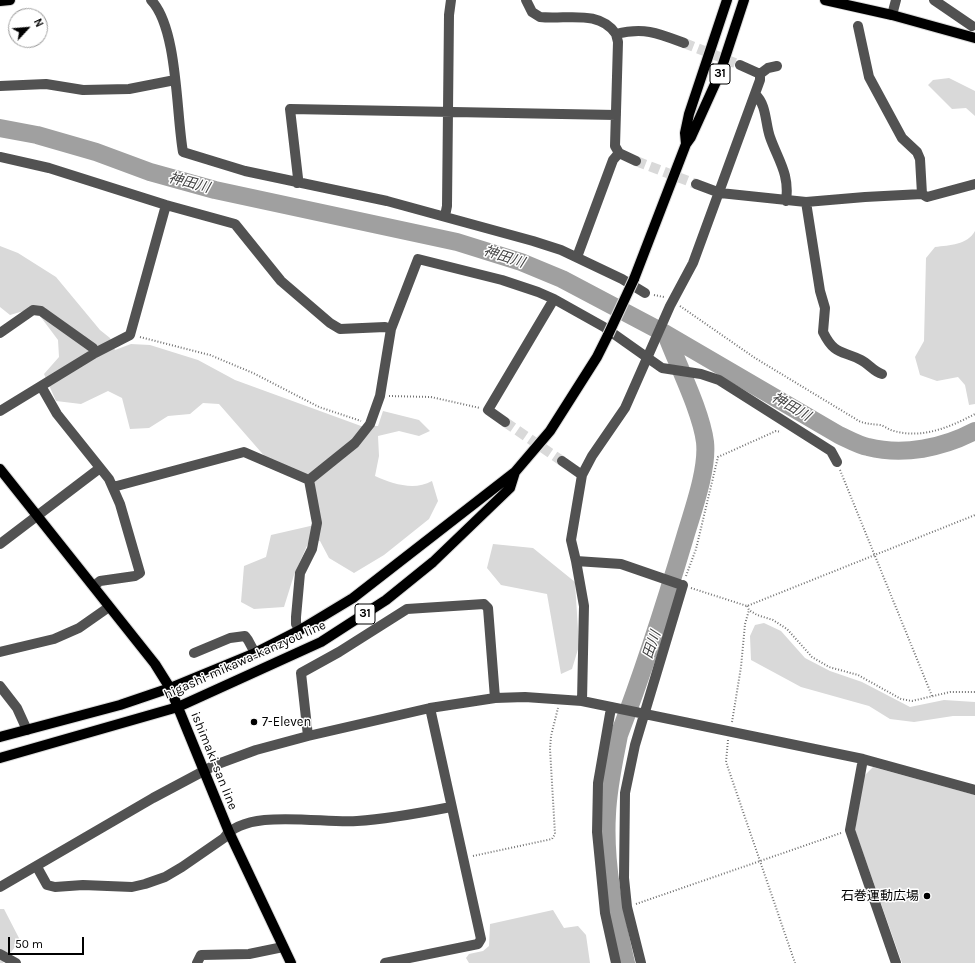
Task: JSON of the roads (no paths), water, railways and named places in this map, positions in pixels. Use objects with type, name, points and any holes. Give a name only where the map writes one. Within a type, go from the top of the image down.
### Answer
[{"type":"main road","points":[[0,1],[10,0]]},
{"type":"main road","name":"higashi-mikawa-kanzyou line","points":[[686,144],[684,132],[689,114],[727,0]]},
{"type":"main road","name":"higashi-mikawa-kanzyou line","points":[[0,737],[120,705],[170,688],[255,653],[300,630],[353,598],[515,472],[550,430],[597,357],[608,335],[634,278],[686,144],[691,137],[720,73],[744,0]]},
{"type":"main road","points":[[825,0],[892,15],[975,38]]},
{"type":"main road","name":"ishimaki-san line","points":[[0,469],[155,664],[170,688],[229,832],[291,963]]},
{"type":"main road","name":"higashi-mikawa-kanzyou line","points":[[0,758],[178,707],[321,642],[386,600],[461,536],[510,488],[515,472]]},
{"type":"street","points":[[151,0],[159,9],[167,25],[183,152],[245,171],[386,201],[533,241],[577,257],[622,279],[645,293]]},
{"type":"street","points":[[445,216],[447,206],[449,15],[451,0]]},
{"type":"street","points":[[526,0],[532,12],[540,17],[598,19],[612,28],[616,34],[618,42],[616,146],[619,153],[636,161]]},
{"type":"street","points":[[892,15],[896,0]]},
{"type":"street","points":[[934,0],[972,26]]},
{"type":"street","points":[[858,26],[869,77],[902,138],[917,152],[920,159],[922,194]]},
{"type":"street","points":[[616,34],[628,31],[653,31],[684,43]]},
{"type":"street","points":[[740,65],[760,74]]},
{"type":"street","points":[[582,701],[584,606],[576,561],[570,540],[582,475],[592,456],[625,408],[672,303],[693,263],[720,193],[755,94],[760,74],[768,68],[777,66]]},
{"type":"street","points":[[0,86],[46,84],[83,90],[129,89],[175,80]]},
{"type":"street","points":[[755,94],[762,100],[770,138],[784,167],[786,201]]},
{"type":"street","points":[[297,183],[298,178],[290,109],[616,115]]},
{"type":"street","points":[[577,257],[613,160],[619,153]]},
{"type":"street","points":[[0,157],[49,168],[166,205],[235,224],[282,281],[330,323],[340,329],[385,327],[392,329]]},
{"type":"street","points":[[696,184],[720,193],[806,202],[922,194],[927,197],[975,184]]},
{"type":"street","points":[[806,202],[820,291],[825,308],[823,332],[837,351],[860,360],[882,374]]},
{"type":"street","points":[[0,411],[95,353],[130,335],[166,205]]},
{"type":"street","points":[[309,480],[355,443],[370,424],[380,396],[392,329],[418,259],[502,280],[554,299],[604,327],[662,368],[691,372],[719,380],[831,451],[837,462]]},
{"type":"street","points":[[505,422],[488,410],[554,299]]},
{"type":"street","points":[[0,333],[33,310],[41,311],[93,348],[95,353]]},
{"type":"street","points":[[41,386],[57,414],[100,468],[113,487],[140,573],[135,576],[100,582],[94,586]]},
{"type":"street","points":[[113,487],[244,452],[309,480]]},
{"type":"street","points":[[562,461],[582,475]]},
{"type":"street","points":[[0,544],[100,468]]},
{"type":"street","points":[[300,630],[296,624],[296,617],[300,574],[312,549],[317,523],[309,480]]},
{"type":"street","points":[[576,561],[621,564],[681,584],[641,714],[625,793],[624,878],[627,907],[641,963]]},
{"type":"street","points":[[308,736],[301,673],[339,652],[407,609],[484,604],[488,608],[495,698]]},
{"type":"street","points":[[0,652],[54,639],[79,628],[109,607]]},
{"type":"street","points":[[194,653],[230,638],[245,636],[255,653]]},
{"type":"street","points":[[0,686],[17,708],[27,730]]},
{"type":"street","points":[[0,887],[153,798],[203,771],[256,750],[308,736],[430,708],[495,698],[560,699],[582,701],[863,759],[975,790]]},
{"type":"street","points":[[384,963],[478,944],[481,939],[430,708]]},
{"type":"street","points":[[614,708],[598,783],[597,832],[605,913],[616,963]]},
{"type":"street","points":[[863,759],[850,830],[896,963]]},
{"type":"street","points":[[37,866],[47,885],[55,887],[83,885],[132,887],[145,884],[171,873],[224,838],[229,832],[248,824],[286,818],[355,822],[390,818],[451,807]]},
{"type":"street","points":[[197,963],[201,955],[249,954],[283,947]]},
{"type":"street","points":[[0,954],[16,963]]},
{"type":"waterway","name":"神田川","points":[[0,128],[37,135],[96,152],[150,172],[215,190],[457,242],[521,262],[562,279],[666,334],[839,435],[864,446],[881,450],[895,451],[923,449],[950,442],[975,431]]},
{"type":"waterway","name":"田川","points":[[626,963],[614,908],[607,852],[610,784],[619,735],[662,612],[699,490],[705,453],[705,442],[699,417],[666,334]]},
{"type":"tunnel","points":[[684,43],[740,65]]},
{"type":"tunnel","points":[[636,161],[696,184]]},
{"type":"tunnel","points":[[505,422],[562,461]]},
{"type":"place","name":"7-Eleven","points":[[254,722]]},
{"type":"place","name":"石巻運動広場","points":[[927,896]]}]
